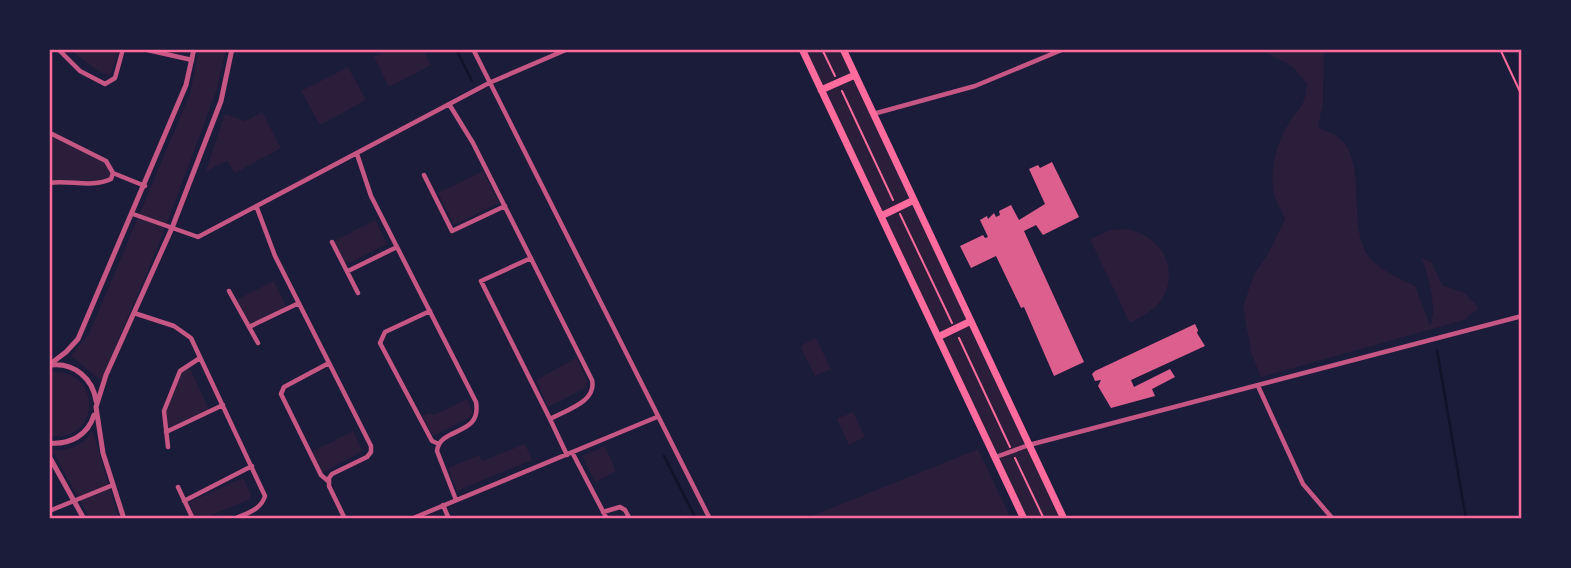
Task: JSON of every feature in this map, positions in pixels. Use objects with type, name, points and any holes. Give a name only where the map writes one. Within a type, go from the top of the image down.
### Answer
[{"type":"main road","points":[[802,49],[1024,519]]},
{"type":"main road","points":[[843,49],[1064,519]]},
{"type":"main road","points":[[821,90],[855,75]]},
{"type":"main road","points":[[881,216],[914,201]]},
{"type":"main road","points":[[938,337],[971,321]]},
{"type":"street","points":[[58,49],[80,71],[105,84],[115,78],[123,49]]},
{"type":"street","points":[[143,49],[192,60]]},
{"type":"street","points":[[49,365],[78,339],[186,85],[194,49]]},
{"type":"street","points":[[49,443],[65,443],[77,439],[87,430],[93,419],[106,375],[172,228],[221,101],[233,49]]},
{"type":"street","points":[[473,49],[710,519]]},
{"type":"street","points":[[133,214],[198,237],[489,83],[568,49]]},
{"type":"street","points":[[873,114],[975,86],[1064,49]]},
{"type":"street","points":[[449,104],[473,143],[593,384],[587,399],[550,419]]},
{"type":"street","points":[[49,135],[61,137],[106,161],[113,173],[145,186]]},
{"type":"street","points":[[357,154],[372,196],[477,406],[476,416],[471,424],[439,444],[437,451],[456,500]]},
{"type":"street","points":[[49,183],[63,181],[102,184],[111,179],[113,173]]},
{"type":"street","points":[[424,175],[452,232],[505,206]]},
{"type":"street","points":[[257,208],[275,256],[371,449],[367,457],[332,474],[328,481]]},
{"type":"street","points":[[332,242],[358,293]]},
{"type":"street","points":[[348,271],[397,247]]},
{"type":"street","points":[[531,258],[481,281],[550,419],[607,519]]},
{"type":"street","points":[[229,291],[258,343]]},
{"type":"street","points":[[249,327],[299,303]]},
{"type":"street","points":[[430,311],[385,332],[380,343],[432,441],[439,444]]},
{"type":"street","points":[[134,313],[183,331],[191,338],[265,496],[263,504],[258,508],[234,519]]},
{"type":"street","points":[[995,457],[1029,445],[1522,316]]},
{"type":"street","points":[[167,447],[164,411],[180,371],[200,358]]},
{"type":"street","points":[[329,363],[284,387],[281,394],[321,475],[328,481],[345,519]]},
{"type":"street","points":[[49,365],[69,367],[86,378],[96,396],[99,433],[124,519]]},
{"type":"street","points":[[1258,386],[1303,484],[1333,519]]},
{"type":"street","points":[[166,432],[223,405]]},
{"type":"street","points":[[411,519],[657,417]]},
{"type":"street","points":[[49,456],[84,519]]},
{"type":"street","points":[[184,501],[253,466]]},
{"type":"street","points":[[49,511],[113,485]]},
{"type":"street","points":[[178,487],[193,519]]},
{"type":"street","points":[[443,505],[449,519]]},
{"type":"street","points":[[603,512],[620,508],[625,510],[630,519]]},
{"type":"path","points":[[822,49],[1044,519]]},
{"type":"path","points":[[1500,49],[1522,96]]},
{"type":"shaded area","points":[[69,49],[119,49],[111,74],[108,75],[98,71]]},
{"type":"shaded area","points":[[199,49],[226,49],[217,89],[163,234],[102,379],[99,379],[72,357],[72,354],[89,334],[190,94]]},
{"type":"shaded area","points":[[390,49],[423,49],[431,65],[389,87],[374,57]]},
{"type":"shaded area","points":[[805,49],[839,49],[1060,519],[1026,519]]},
{"type":"shaded area","points":[[1259,49],[1324,49],[1323,103],[1318,127],[1338,137],[1353,162],[1359,228],[1362,244],[1369,257],[1384,269],[1415,286],[1430,325],[1433,301],[1421,258],[1431,262],[1442,285],[1465,293],[1479,308],[1464,320],[1261,377],[1251,352],[1243,306],[1254,275],[1285,219],[1273,189],[1274,159],[1284,131],[1303,102],[1307,84],[1293,67]]},
{"type":"shaded area","points":[[348,67],[366,100],[320,125],[301,91]]},
{"type":"shaded area","points":[[262,112],[281,148],[235,173],[227,161],[206,171],[225,114],[245,121]]},
{"type":"shaded area","points":[[52,136],[105,163],[111,173],[109,177],[95,181],[49,181],[49,137]]},
{"type":"shaded area","points":[[483,171],[499,203],[454,225],[438,193]]},
{"type":"shaded area","points":[[375,220],[387,244],[351,262],[343,262],[332,242]]},
{"type":"shaded area","points":[[1125,229],[1148,237],[1157,245],[1164,254],[1169,276],[1167,288],[1158,304],[1130,323],[1090,239],[1111,230]]},
{"type":"shaded area","points":[[274,281],[286,306],[250,325],[236,300]]},
{"type":"shaded area","points":[[816,338],[831,369],[815,376],[800,346]]},
{"type":"shaded area","points":[[576,358],[588,382],[585,388],[548,407],[536,380]]},
{"type":"shaded area","points":[[190,369],[209,409],[167,429],[166,412],[181,372]]},
{"type":"shaded area","points":[[49,372],[67,373],[79,381],[87,392],[87,418],[79,429],[66,435],[49,436]]},
{"type":"shaded area","points":[[467,399],[473,413],[469,418],[433,436],[422,416],[429,413],[434,415]]},
{"type":"shaded area","points":[[853,412],[865,437],[849,445],[837,419]]},
{"type":"shaded area","points":[[92,430],[119,519],[90,519],[52,450],[76,446],[85,440]]},
{"type":"shaded area","points":[[353,431],[361,452],[322,473],[312,452]]},
{"type":"shaded area","points":[[525,444],[532,460],[457,491],[448,468],[479,455],[482,461]]},
{"type":"shaded area","points":[[605,446],[616,471],[595,482],[582,456]]},
{"type":"shaded area","points":[[978,449],[1011,519],[804,519]]},
{"type":"shaded area","points":[[243,478],[251,495],[250,499],[196,519],[189,502]]},
{"type":"building","points":[[1052,162],[1079,217],[1043,235],[1036,225],[1024,231],[1084,362],[1054,376],[1024,307],[1021,308],[996,256],[971,268],[960,246],[983,235],[988,237],[980,220],[987,216],[988,219],[994,213],[996,217],[1000,215],[999,211],[1011,205],[1019,220],[1045,204],[1029,169],[1038,165],[1040,168]]},
{"type":"building","points":[[1195,324],[1205,346],[1131,380],[1134,387],[1170,369],[1175,377],[1152,389],[1155,396],[1111,408],[1098,386],[1101,380],[1095,381],[1092,374],[1095,371]]},
{"type":"waterway","points":[[456,49],[472,81]]},
{"type":"waterway","points":[[1437,350],[1466,519]]},
{"type":"waterway","points":[[664,456],[696,519]]}]
